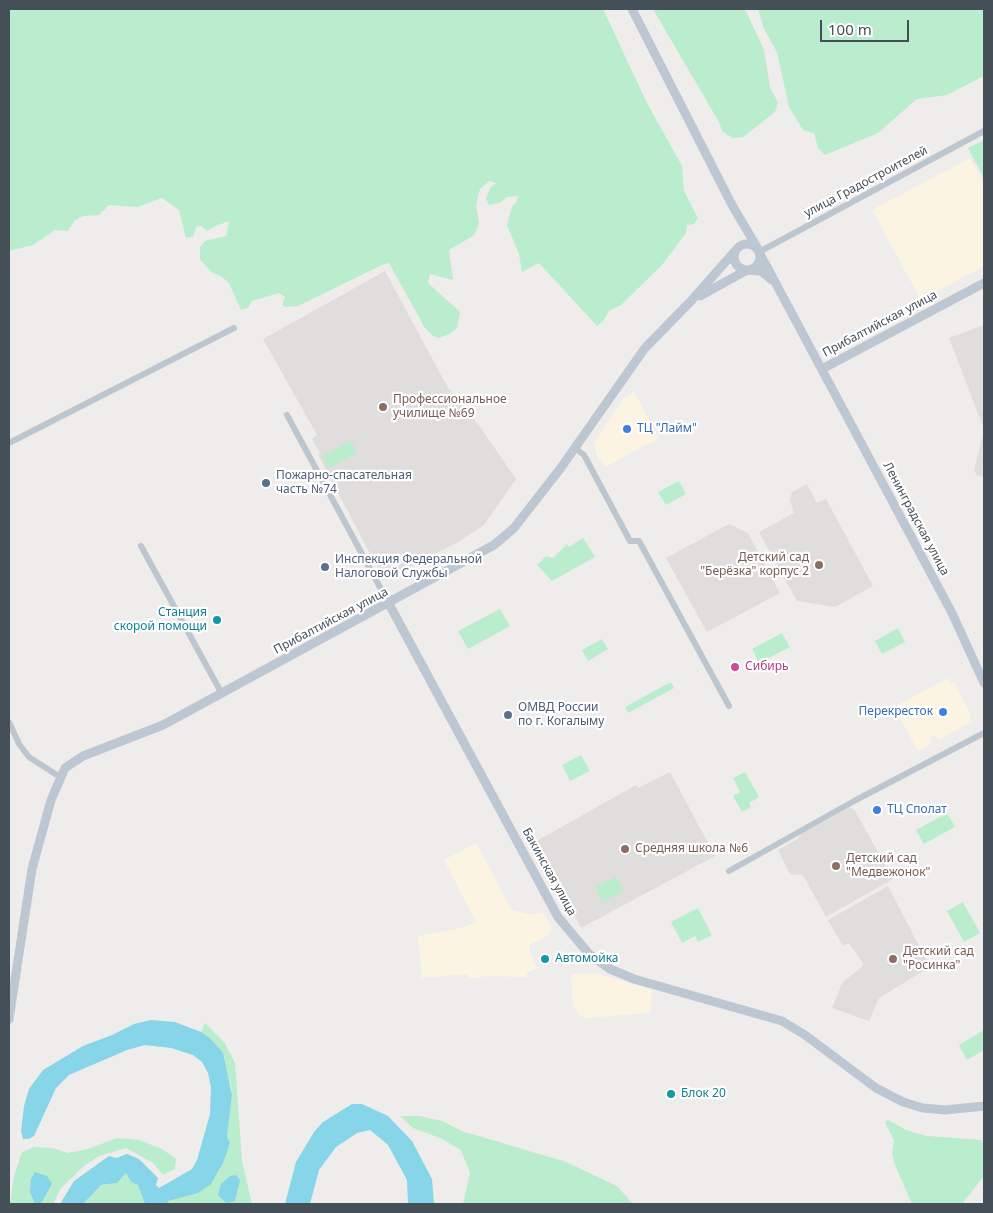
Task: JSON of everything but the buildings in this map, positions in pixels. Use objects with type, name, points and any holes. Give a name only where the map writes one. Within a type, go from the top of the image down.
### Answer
[{"type":"street","points":[[632,9],[732,205],[742,234],[736,250],[736,263],[747,270],[761,271],[775,283]]},
{"type":"street","name":"улица Градостроителей","points":[[758,251],[984,131]]},
{"type":"street","name":"Прибалтийская улица","points":[[732,205],[822,369],[984,283]]},
{"type":"street","points":[[736,250],[747,244],[758,251],[758,264],[747,270]]},
{"type":"street","name":"Прибалтийская улица","points":[[60,777],[66,768],[77,759],[152,731],[485,552],[504,537],[576,448],[644,348],[703,291],[736,250]]},
{"type":"street","name":"Прибалтийская улица","points":[[703,291],[747,270]]},
{"type":"street","points":[[9,444],[234,328]]},
{"type":"street","name":"Ленинградская улица","points":[[822,369],[952,613],[984,683]]},
{"type":"street","name":"Бакинская улица","points":[[287,415],[558,916],[588,954],[610,969],[634,979],[782,1022],[811,1039],[876,1088],[903,1102],[923,1108],[945,1110],[984,1106]]},
{"type":"street","points":[[576,448],[584,455],[630,541],[639,541],[729,706]]},
{"type":"street","points":[[141,546],[222,694]]},
{"type":"street","points":[[9,722],[19,744],[29,757],[60,777],[51,800],[32,869],[9,1019]]},
{"type":"street","points":[[728,871],[984,733]]},
{"type":"shaded area","points":[[970,158],[984,185],[984,266],[921,300],[872,210]]},
{"type":"shaded area","name":"Профессиональное училище №69","points":[[385,271],[448,388],[480,427],[516,479],[484,525],[460,541],[384,580],[318,455],[320,454],[312,439],[317,435],[263,339]]},
{"type":"shaded area","points":[[984,325],[984,429],[949,338]]},
{"type":"shaded area","points":[[634,392],[659,438],[605,467],[597,456],[594,444],[623,398]]},
{"type":"shaded area","points":[[984,430],[984,477],[977,476],[974,470]]},
{"type":"shaded area","name":"Детский сад \"Берёзка\" корпус 2","points":[[807,484],[817,503],[826,499],[873,586],[835,607],[797,601],[759,532],[794,513],[790,501],[792,492]]},
{"type":"shaded area","points":[[729,524],[748,533],[780,593],[707,632],[666,558]]},
{"type":"shaded area","name":"Перекресток","points":[[948,678],[951,683],[954,682],[971,715],[969,716],[972,722],[938,740],[935,735],[929,738],[932,743],[918,751],[894,707]]},
{"type":"shaded area","name":"Средняя школа №6","points":[[670,772],[715,856],[581,928],[535,842],[636,785],[638,788]]},
{"type":"shaded area","name":"Детский сад \"Медвежонок\"","points":[[849,808],[854,809],[893,879],[826,917],[803,875],[790,874],[778,850],[799,838],[798,836]]},
{"type":"shaded area","points":[[476,843],[512,910],[529,914],[544,913],[552,927],[549,935],[529,945],[537,968],[527,973],[526,977],[487,976],[469,979],[468,974],[422,978],[418,936],[461,928],[476,922],[444,860]]},
{"type":"shaded area","name":"Детский сад \"Росинка\"","points":[[888,886],[930,967],[879,998],[869,1021],[832,1008],[842,983],[864,965],[849,943],[843,946],[828,920]]},
{"type":"shaded area","points":[[597,973],[652,990],[650,1013],[585,1018],[580,1016],[573,1006],[571,974]]},
{"type":"green space","points":[[9,9],[603,9],[647,103],[682,166],[684,191],[698,218],[694,224],[687,225],[686,233],[662,265],[621,305],[609,311],[604,320],[597,326],[539,263],[522,272],[519,254],[507,225],[512,207],[517,201],[518,196],[507,197],[500,203],[489,205],[486,199],[490,188],[496,183],[489,181],[480,189],[476,205],[479,223],[476,231],[473,236],[449,250],[453,280],[430,274],[428,283],[460,312],[457,328],[439,338],[433,336],[425,328],[389,263],[298,306],[286,307],[282,305],[285,297],[279,293],[252,301],[248,308],[241,310],[229,283],[221,276],[211,272],[200,259],[200,247],[205,241],[226,236],[229,221],[207,231],[201,226],[196,227],[193,237],[186,238],[179,210],[162,198],[137,207],[109,205],[99,215],[84,216],[75,220],[68,231],[55,230],[33,245],[9,251]]},
{"type":"green space","points":[[653,9],[745,9],[764,50],[770,87],[778,103],[775,112],[743,137],[733,138],[722,131],[719,122]]},
{"type":"green space","points":[[758,9],[984,9],[984,76],[947,95],[917,99],[878,133],[825,155],[818,148],[814,133],[803,130],[789,107],[777,52],[764,29]]},
{"type":"green space","points":[[984,140],[984,178],[968,148]]},
{"type":"green space","points":[[351,441],[357,453],[329,468],[322,456]]},
{"type":"green space","points":[[679,481],[686,494],[666,505],[658,492]]},
{"type":"green space","points":[[583,538],[595,557],[552,581],[537,565],[546,556],[553,558],[567,544],[569,547]]},
{"type":"green space","points":[[500,609],[510,626],[468,649],[458,631]]},
{"type":"green space","points":[[898,628],[905,642],[882,654],[875,641]]},
{"type":"green space","points":[[782,633],[790,647],[759,663],[752,649]]},
{"type":"green space","points":[[602,639],[608,649],[588,661],[582,650]]},
{"type":"green space","points":[[671,682],[674,688],[628,713],[625,707]]},
{"type":"green space","points":[[581,755],[590,771],[570,781],[562,765]]},
{"type":"green space","points":[[745,772],[759,797],[749,803],[751,807],[742,812],[733,796],[740,792],[733,778]]},
{"type":"green space","points":[[947,813],[955,827],[924,844],[916,830]]},
{"type":"green space","points":[[616,877],[623,891],[602,902],[595,887]]},
{"type":"green space","points":[[963,902],[980,933],[964,942],[947,911]]},
{"type":"green space","points":[[698,908],[712,935],[698,942],[695,936],[682,943],[671,922]]},
{"type":"green space","points":[[205,1023],[224,1042],[235,1063],[242,1161],[252,1204],[167,1204],[167,1201],[218,1173],[230,1143],[227,1136],[232,1095],[230,1082],[210,1038],[201,1032]]},
{"type":"green space","points":[[984,1030],[984,1050],[967,1060],[959,1045]]},
{"type":"green space","points":[[400,1116],[419,1116],[442,1121],[462,1131],[566,1162],[617,1186],[633,1204],[463,1204],[470,1173],[461,1150],[440,1138],[413,1128]]},
{"type":"green space","points":[[888,1120],[906,1130],[927,1136],[982,1140],[984,1147],[984,1176],[962,1204],[912,1204],[895,1165],[892,1153],[894,1141],[885,1122]]},
{"type":"green space","points":[[117,1138],[139,1140],[162,1149],[176,1159],[175,1169],[163,1175],[153,1163],[126,1148],[99,1156],[84,1166],[61,1188],[53,1204],[41,1204],[52,1184],[33,1195],[36,1204],[10,1204],[14,1176],[22,1152],[34,1147],[52,1148],[68,1153],[88,1149]]},
{"type":"green space","points":[[126,1173],[131,1182],[138,1185],[145,1204],[83,1204],[101,1185],[111,1184],[121,1179]]},
{"type":"water","points":[[151,1020],[175,1022],[201,1032],[210,1038],[223,1053],[232,1095],[227,1136],[230,1143],[223,1163],[211,1184],[198,1193],[168,1201],[167,1204],[145,1204],[138,1185],[131,1182],[126,1173],[117,1183],[101,1185],[83,1204],[60,1204],[74,1181],[109,1156],[116,1158],[127,1154],[139,1159],[158,1178],[156,1185],[159,1188],[192,1169],[197,1160],[210,1114],[211,1088],[208,1073],[202,1062],[193,1055],[171,1048],[145,1045],[127,1050],[69,1075],[56,1088],[34,1136],[29,1139],[23,1139],[21,1131],[24,1106],[29,1089],[43,1070],[83,1046],[134,1024]]},
{"type":"water","points":[[352,1104],[362,1104],[388,1116],[412,1141],[432,1179],[434,1204],[408,1204],[407,1180],[388,1145],[370,1130],[357,1133],[336,1147],[319,1170],[310,1204],[285,1204],[296,1162],[314,1132],[323,1122]]},
{"type":"water","points":[[35,1172],[47,1176],[52,1184],[41,1204],[35,1204],[30,1192],[31,1179]]},
{"type":"water","points":[[236,1175],[240,1180],[235,1201],[226,1203],[218,1195],[221,1184],[230,1176]]},
{"type":"place","name":"Профессиональное училище №69","points":[[383,407]]},
{"type":"place","name":"ТЦ \"Лайм\"","points":[[627,429]]},
{"type":"place","name":"Пожарно-спасательная часть №74","points":[[266,483]]},
{"type":"place","name":"Детский сад \"Берёзка\" корпус 2","points":[[819,565]]},
{"type":"place","name":"Инспекция Федеральной Налоговой Службы","points":[[325,567]]},
{"type":"place","name":"Станция скорой помощи","points":[[217,620]]},
{"type":"place","name":"Сибирь","points":[[735,667]]},
{"type":"place","name":"Перекресток","points":[[943,712]]},
{"type":"place","name":"ОМВД России по г. Когалыму","points":[[508,715]]},
{"type":"place","name":"ТЦ Сполат","points":[[877,810]]},
{"type":"place","name":"Средняя школа №6","points":[[625,849]]},
{"type":"place","name":"Детский сад \"Медвежонок\"","points":[[836,866]]},
{"type":"place","name":"Автомойка","points":[[545,959]]},
{"type":"place","name":"Детский сад \"Росинка\"","points":[[893,959]]},
{"type":"place","name":"Блок 20","points":[[671,1094]]}]
